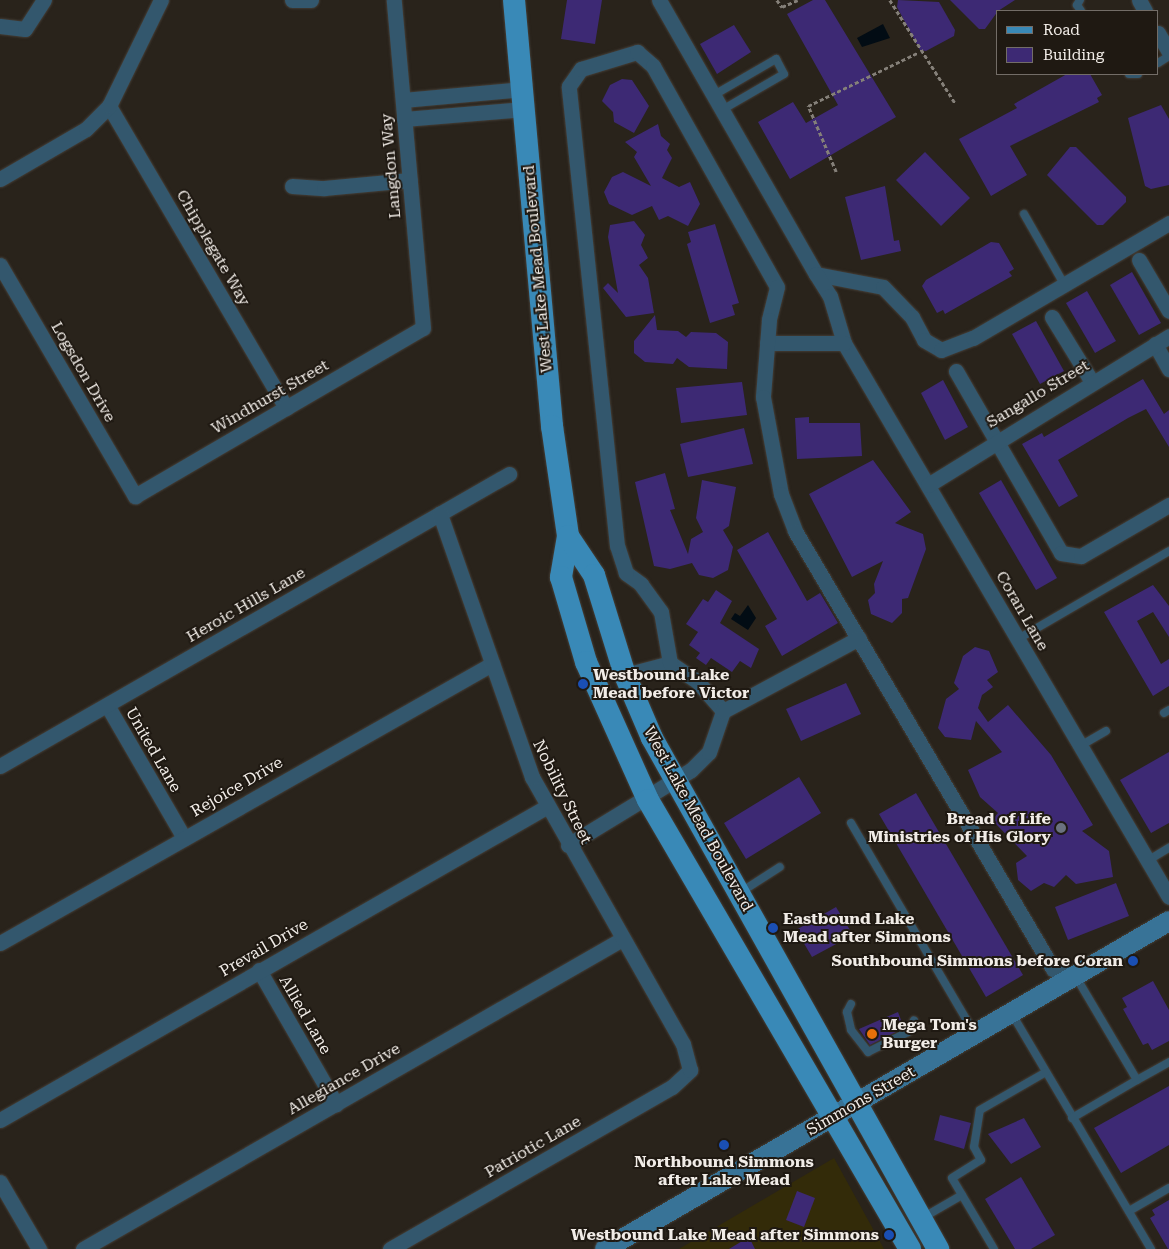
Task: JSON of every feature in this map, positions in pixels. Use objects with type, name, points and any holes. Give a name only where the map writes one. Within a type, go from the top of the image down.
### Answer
[{"type":"main road","name":"West Lake Mead Boulevard","points":[[514,0],[555,453],[568,536],[561,577],[586,662],[648,800],[910,1249]]},
{"type":"main road","name":"West Lake Mead Boulevard","points":[[568,536],[594,575],[625,675],[674,780],[924,1217],[938,1249]]},
{"type":"main road","points":[[712,910],[739,893]]},
{"type":"main road","name":"Simmons Street","points":[[604,1249],[834,1118],[1169,921]]},
{"type":"street","points":[[0,26],[25,29],[44,0]]},
{"type":"street","points":[[0,179],[86,129],[109,106],[161,0]]},
{"type":"street","points":[[292,0],[310,0]]},
{"type":"street","name":"Langdon Way","points":[[394,0],[423,328]]},
{"type":"street","name":"Coran Lane","points":[[659,0],[830,296],[844,343],[1169,897]]},
{"type":"street","points":[[1159,35],[1169,52]]},
{"type":"street","points":[[723,711],[697,681],[670,663],[661,612],[641,584],[626,573],[617,546],[569,86],[581,69],[637,52],[653,66],[777,287],[767,344],[763,397],[781,494],[795,531],[1051,966],[1075,976]]},
{"type":"street","points":[[403,100],[524,99]]},
{"type":"street","points":[[404,119],[524,99]]},
{"type":"street","name":"Chipplegate Way","points":[[109,106],[286,408]]},
{"type":"street","points":[[292,186],[324,188],[410,180]]},
{"type":"street","points":[[816,274],[883,286],[912,317],[924,340],[941,350],[973,338],[1169,223]]},
{"type":"street","points":[[1139,260],[1169,311]]},
{"type":"street","name":"Logsdon Drive","points":[[0,265],[136,496]]},
{"type":"street","points":[[1052,317],[1092,382]]},
{"type":"street","name":"Windhurst Street","points":[[136,496],[423,328]]},
{"type":"street","name":"Sangallo Street","points":[[928,485],[997,438],[1169,336]]},
{"type":"street","points":[[767,344],[844,343]]},
{"type":"street","points":[[1155,344],[1169,369]]},
{"type":"street","points":[[956,372],[997,438],[1062,553],[1069,557],[1081,556],[1169,505]]},
{"type":"street","name":"Heroic Hills Lane","points":[[0,766],[509,474]]},
{"type":"street","name":"Nobility Street","points":[[440,514],[520,746],[546,806],[683,1044],[690,1070]]},
{"type":"street","points":[[568,845],[648,800],[709,752],[723,711],[858,638]]},
{"type":"street","points":[[625,675],[670,663]]},
{"type":"street","name":"Rejoice Drive","points":[[0,943],[492,664]]},
{"type":"street","name":"United Lane","points":[[107,705],[184,838]]},
{"type":"street","name":"Prevail Drive","points":[[0,1120],[546,806]]},
{"type":"street","name":"Allegiance Drive","points":[[83,1249],[622,939]]},
{"type":"street","name":"Allied Lane","points":[[259,970],[336,1104]]},
{"type":"street","name":"Patriotic Lane","points":[[390,1249],[672,1087],[690,1070]]},
{"type":"street","points":[[0,1182],[39,1249]]},
{"type":"lane","points":[[714,95],[776,59],[784,74],[722,110]]},
{"type":"lane","points":[[1024,214],[1064,284]]},
{"type":"lane","points":[[1018,639],[1169,551]]},
{"type":"lane","points":[[1080,746],[1106,731]]},
{"type":"lane","points":[[851,823],[975,1035]]},
{"type":"lane","points":[[1147,861],[1169,848]]},
{"type":"lane","points":[[739,893],[780,868]]},
{"type":"lane","points":[[1075,976],[1137,1080]]},
{"type":"lane","points":[[852,1004],[847,1012],[850,1030],[868,1052],[908,1032],[914,1020]]},
{"type":"lane","points":[[1012,1013],[1072,1118],[1151,1249]]},
{"type":"lane","points":[[1072,1118],[1169,1062]]},
{"type":"lane","points":[[994,1249],[952,1178],[981,1160],[974,1147],[980,1110],[1046,1072]]},
{"type":"lane","points":[[1129,1211],[1169,1188]]},
{"type":"lane","points":[[924,1217],[962,1195]]},
{"type":"path","points":[[777,0],[782,7],[798,0]]},
{"type":"path","points":[[890,0],[919,52],[955,102]]},
{"type":"path","points":[[836,172],[808,106],[919,52]]},
{"type":"sand","points":[[834,1158],[884,1249],[679,1249]]},
{"type":"shaded area","points":[[883,24],[890,38],[862,47],[857,38]]},
{"type":"shaded area","points":[[748,605],[756,618],[748,630],[731,619],[735,613],[740,616]]},
{"type":"building","points":[[567,0],[602,0],[595,44],[561,39]]},
{"type":"building","points":[[813,0],[825,0],[896,117],[790,179],[758,122],[793,102],[806,123],[838,105],[787,14]]},
{"type":"building","points":[[898,0],[939,2],[955,30],[954,36],[926,51],[920,50],[897,7]]},
{"type":"building","points":[[950,0],[1015,0],[1000,10],[996,10],[996,14],[985,29],[979,29]]},
{"type":"building","points":[[734,25],[751,52],[717,74],[700,44]]},
{"type":"building","points":[[1065,75],[1091,75],[1102,95],[1097,98],[1099,102],[1010,146],[1027,175],[991,196],[959,139],[1017,108],[1014,104]]},
{"type":"building","points":[[622,79],[632,80],[649,106],[634,133],[614,122],[613,112],[602,101],[610,85]]},
{"type":"building","points":[[1161,105],[1169,119],[1169,185],[1151,189],[1145,186],[1128,118]]},
{"type":"building","points":[[658,124],[661,136],[670,144],[667,150],[672,158],[662,178],[679,187],[690,182],[700,204],[688,226],[668,216],[659,220],[652,206],[632,215],[609,204],[604,192],[612,177],[623,172],[651,186],[634,157],[637,152],[625,142]]},
{"type":"building","points":[[1070,147],[1076,147],[1126,197],[1126,202],[1103,225],[1097,225],[1047,175]]},
{"type":"building","points":[[925,152],[970,198],[941,226],[896,180]]},
{"type":"building","points":[[885,186],[894,241],[899,240],[901,251],[861,260],[845,197]]},
{"type":"building","points":[[634,221],[645,235],[641,245],[648,258],[639,265],[648,278],[654,313],[626,317],[603,288],[608,283],[618,293],[608,237],[610,225]]},
{"type":"building","points":[[715,224],[739,303],[732,305],[735,315],[710,323],[687,244],[691,242],[688,232]]},
{"type":"building","points":[[991,242],[999,243],[1014,269],[1009,272],[1012,276],[945,314],[943,310],[937,313],[922,286],[926,280]]},
{"type":"building","points":[[1132,272],[1161,323],[1139,335],[1110,285]]},
{"type":"building","points":[[1087,291],[1116,341],[1095,353],[1066,303]]},
{"type":"building","points":[[655,315],[657,330],[678,331],[686,337],[691,332],[716,333],[728,342],[727,369],[689,367],[677,358],[673,364],[645,362],[634,353],[634,341]]},
{"type":"building","points":[[1036,321],[1064,371],[1040,384],[1012,334]]},
{"type":"building","points":[[1143,379],[1164,414],[1169,410],[1169,447],[1146,409],[1128,418],[1058,460],[1078,496],[1059,507],[1022,444],[1042,433],[1044,437]]},
{"type":"building","points":[[943,380],[968,427],[945,440],[921,393]]},
{"type":"building","points":[[742,382],[747,415],[681,423],[676,388]]},
{"type":"building","points":[[809,417],[809,423],[860,423],[862,456],[797,459],[795,418]]},
{"type":"building","points":[[744,428],[753,464],[688,477],[680,444]]},
{"type":"building","points":[[873,460],[911,512],[895,523],[923,534],[926,549],[908,598],[902,599],[902,613],[892,623],[871,614],[868,600],[875,593],[874,584],[883,561],[852,577],[809,494]]},
{"type":"building","points":[[665,473],[675,509],[670,510],[688,554],[691,539],[703,532],[696,518],[702,480],[736,487],[729,526],[723,530],[733,547],[728,570],[713,578],[699,575],[692,563],[670,569],[654,566],[635,482]]},
{"type":"building","points":[[1001,480],[1057,578],[1036,590],[979,493]]},
{"type":"building","points":[[768,532],[807,601],[820,593],[838,623],[782,656],[765,626],[777,619],[737,550]]},
{"type":"building","points":[[1153,585],[1169,606],[1169,637],[1153,612],[1137,621],[1161,664],[1169,659],[1169,686],[1153,696],[1104,612]]},
{"type":"building","points":[[716,590],[732,601],[720,623],[759,649],[751,668],[740,661],[732,672],[711,658],[706,665],[696,658],[700,653],[689,645],[698,632],[686,624],[703,599],[708,602]]},
{"type":"building","points":[[975,647],[989,651],[998,672],[987,680],[993,687],[982,695],[978,708],[988,722],[1008,705],[1051,755],[1093,825],[1082,831],[1109,851],[1113,877],[1076,884],[1066,875],[1054,887],[1044,883],[1031,891],[1018,880],[1016,863],[1027,856],[996,824],[993,819],[998,813],[980,797],[968,770],[1002,752],[976,721],[971,740],[945,737],[938,728],[946,699],[959,689],[954,683],[963,656]]},
{"type":"building","points":[[846,683],[861,714],[801,741],[786,709]]},
{"type":"building","points":[[1169,752],[1169,823],[1151,833],[1120,780]]},
{"type":"building","points":[[799,777],[821,813],[746,859],[724,823]]},
{"type":"building","points":[[916,793],[1023,975],[986,997],[879,814]]},
{"type":"building","points":[[1116,883],[1129,916],[1068,940],[1055,907]]},
{"type":"building","points":[[836,907],[853,935],[812,957],[796,930]]},
{"type":"building","points":[[1153,981],[1169,1010],[1169,1041],[1152,1050],[1148,1043],[1143,1045],[1123,1009],[1127,1007],[1122,998]]},
{"type":"building","points":[[898,1012],[904,1028],[870,1045],[859,1029]]},
{"type":"building","points":[[1169,1086],[1169,1145],[1121,1173],[1094,1128]]},
{"type":"building","points":[[940,1115],[971,1123],[964,1149],[934,1140]]},
{"type":"building","points":[[1024,1118],[1041,1147],[1011,1164],[988,1134]]},
{"type":"building","points":[[1021,1177],[1055,1235],[1031,1249],[1015,1249],[985,1199]]},
{"type":"building","points":[[797,1191],[815,1198],[804,1227],[786,1220]]},
{"type":"building","points":[[1169,1200],[1168,1249],[1150,1218],[1155,1215],[1152,1210]]},
{"type":"building","points":[[749,1237],[755,1249],[729,1249]]},
{"type":"place","name":"Westbound Lake Mead before Victor","points":[[583,684]]},
{"type":"place","name":"Bread of Life Ministries of His Glory","points":[[1061,828]]},
{"type":"place","name":"Eastbound Lake Mead after Simmons","points":[[773,928]]},
{"type":"place","name":"Southbound Simmons before Coran","points":[[1133,961]]},
{"type":"place","name":"Mega Tom's Burger","points":[[872,1034]]},
{"type":"place","name":"Northbound Simmons after Lake Mead","points":[[724,1145]]},
{"type":"place","name":"Westbound Lake Mead after Simmons","points":[[889,1235]]}]
